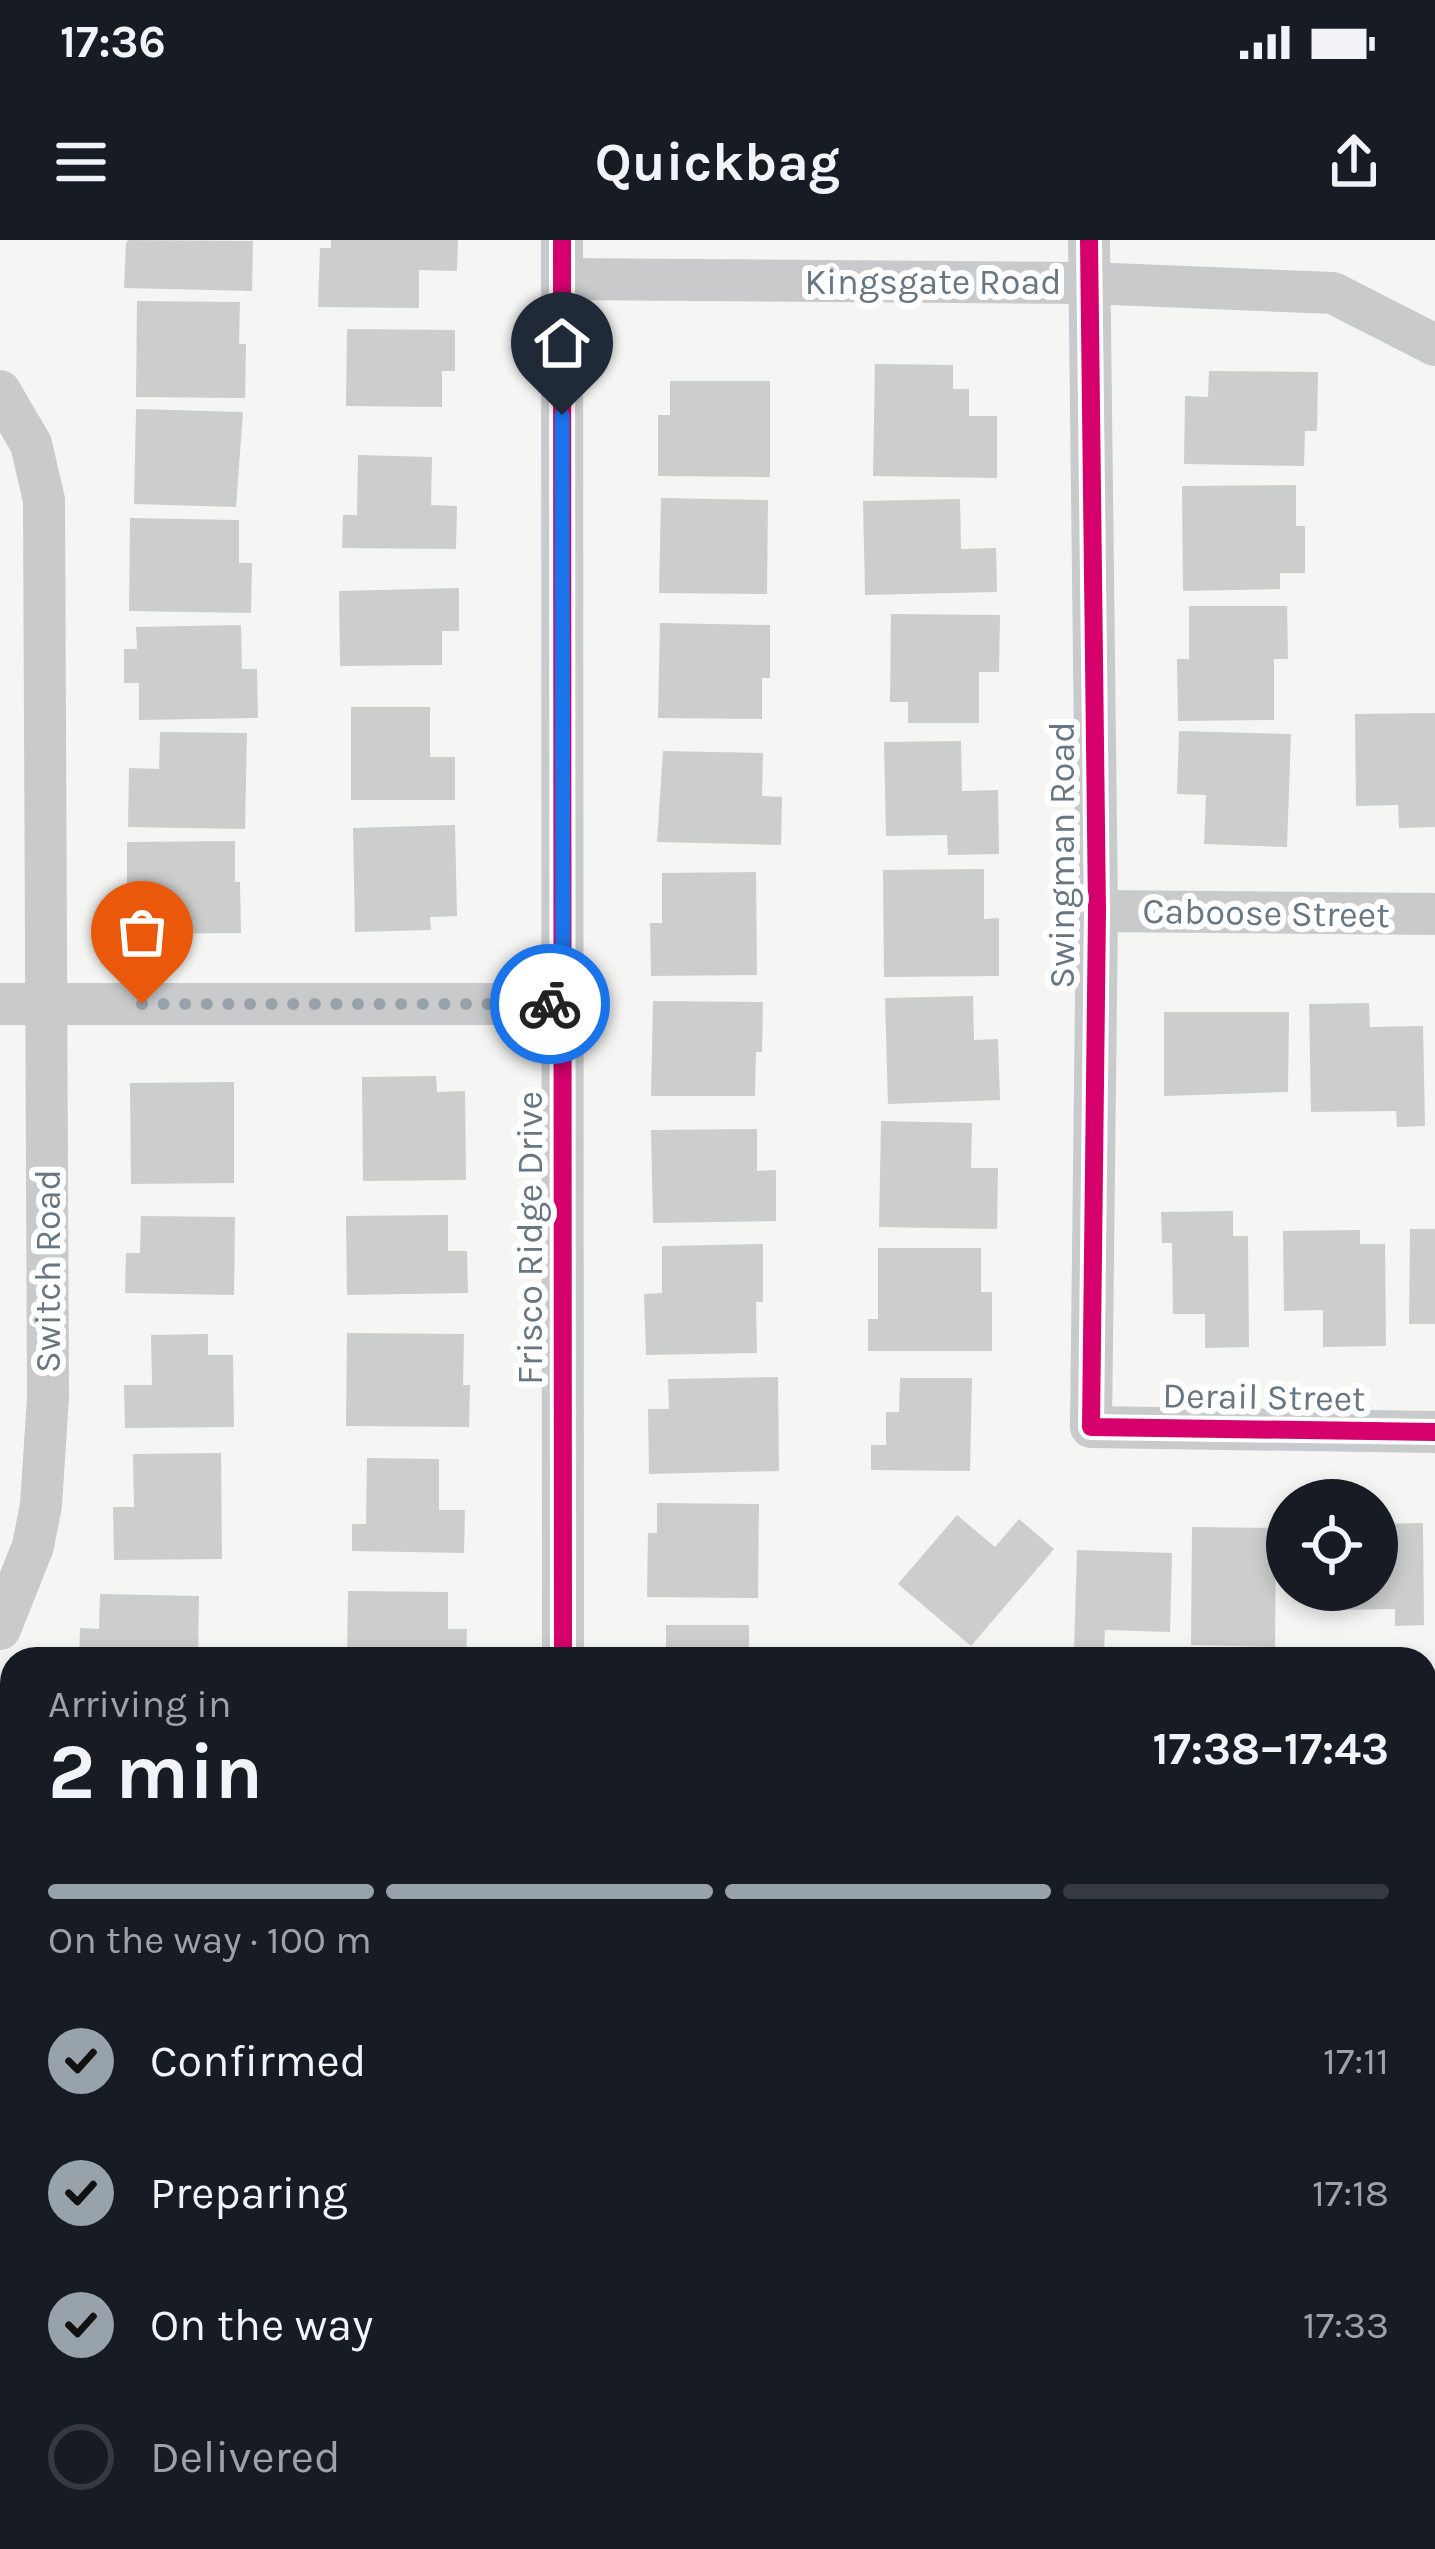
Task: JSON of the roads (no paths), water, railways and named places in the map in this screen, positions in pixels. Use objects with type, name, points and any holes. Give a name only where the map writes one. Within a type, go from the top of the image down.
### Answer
[{"type":"street","name":"Swingman Road","points":[[1089,240],[1097,911],[1091,1427]]},
{"type":"street","name":"Kingsgate Road","points":[[562,260],[1334,293],[1435,345]]},
{"type":"street","name":"Frisco Ridge Drive","points":[[562,260],[563,1647]]},
{"type":"street","name":"Switch Road","points":[[0,391],[31,444],[44,500],[48,1004],[48,1397],[41,1505],[33,1546],[0,1629]]},
{"type":"street","name":"Caboose Street","points":[[1097,911],[1435,914]]},
{"type":"street","points":[[0,1004],[563,1004]]},
{"type":"street","name":"Derail Street","points":[[1091,1427],[1435,1432]]}]
